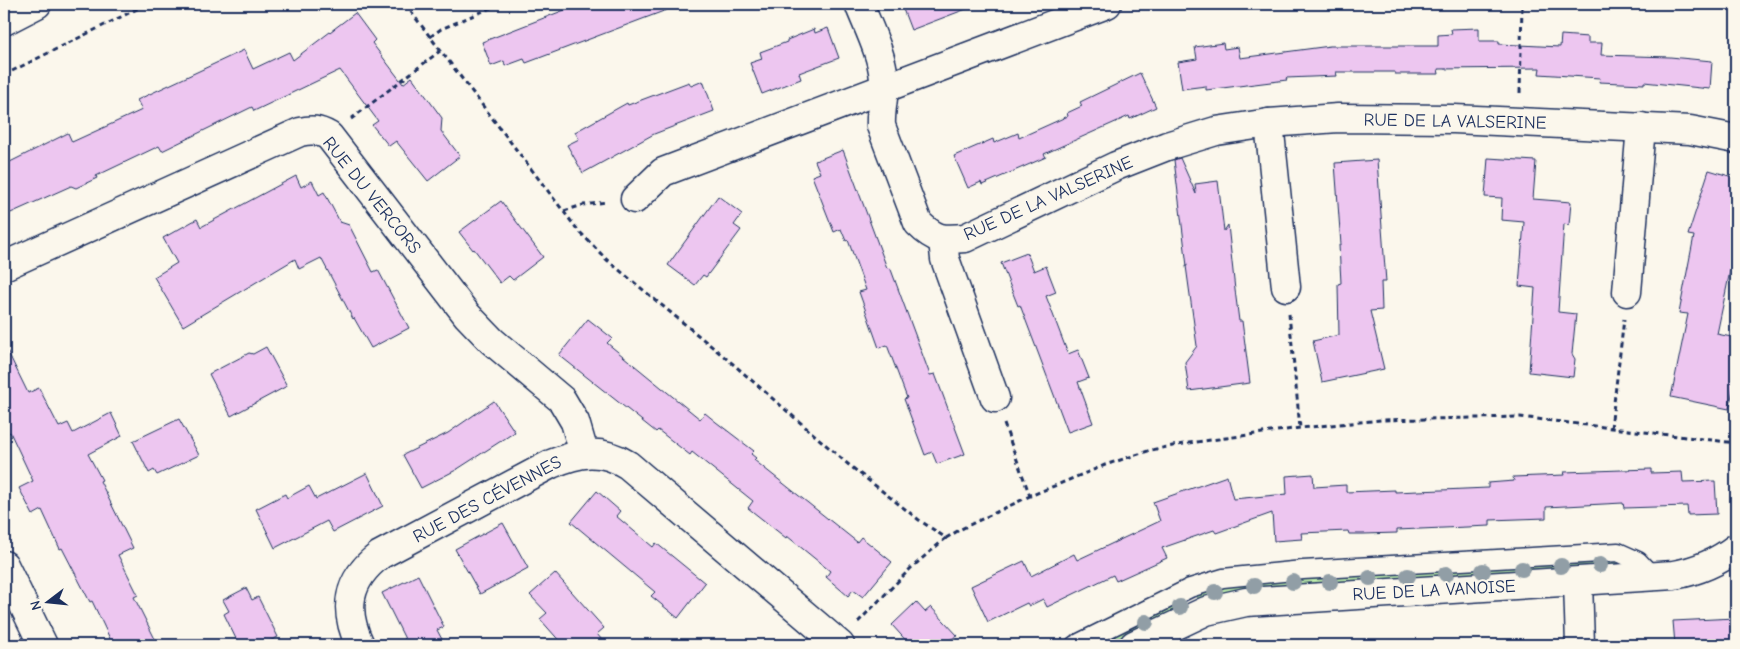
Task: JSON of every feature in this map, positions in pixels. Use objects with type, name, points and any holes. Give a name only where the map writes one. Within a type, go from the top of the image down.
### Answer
[{"type":"street","points":[[4,21],[37,4]]},
{"type":"street","name":"RUE DE LA VALSERINE","points":[[859,4],[884,76],[880,112],[881,126],[918,223],[929,234],[943,240],[965,238],[1116,166],[1167,146],[1216,130],[1269,123],[1338,118],[1454,119],[1690,130],[1736,139]]},
{"type":"street","points":[[635,199],[663,172],[1107,4]]},
{"type":"street","points":[[1269,123],[1286,287]]},
{"type":"street","points":[[1627,292],[1641,127]]},
{"type":"street","name":"RUE DU VERCORS","points":[[4,266],[300,132],[311,130],[321,132],[328,136],[467,315],[492,341],[562,400],[575,422],[584,453]]},
{"type":"street","name":"RUE DE LA VALSERINE","points":[[943,240],[945,259],[995,398]]},
{"type":"street","name":"RUE DES CÉVENNES","points":[[360,645],[350,618],[350,602],[355,584],[370,562],[552,464],[569,456],[584,453],[604,454],[628,465],[839,644]]},
{"type":"street","name":"RUE DE LA VANOISE","points":[[1134,645],[1206,611],[1246,602],[1652,577],[1690,572],[1722,558],[1736,548]]},
{"type":"street","points":[[4,565],[43,645]]},
{"type":"street","points":[[1578,582],[1580,645]]},
{"type":"lane","points":[[1075,645],[1190,588],[1223,578],[1302,570],[1618,552],[1638,561],[1652,577]]},
{"type":"path","points":[[4,75],[147,4]]},
{"type":"path","points":[[430,37],[442,29],[500,4]]},
{"type":"path","points":[[1520,122],[1522,4]]},
{"type":"path","points":[[328,136],[440,51]]},
{"type":"path","points":[[564,211],[583,205],[635,199]]},
{"type":"path","points":[[1286,287],[1300,428]]},
{"type":"path","points":[[1611,428],[1627,292]]},
{"type":"path","points":[[995,398],[1030,496]]},
{"type":"path","points":[[839,644],[912,568],[946,538]]},
{"type":"green space","points":[[1615,560],[1619,563],[1617,566],[1507,571],[1422,579],[1266,587],[1234,590],[1199,601],[1197,599],[1197,596],[1225,586],[1274,580]]},
{"type":"green space","points":[[1176,603],[1184,605],[1183,609],[1103,645],[1091,645]]},
{"type":"building","points":[[580,4],[676,4],[677,6],[526,63],[524,59],[505,66],[504,61],[491,66],[482,42]]},
{"type":"building","points":[[901,4],[973,4],[974,6],[911,30]]},
{"type":"building","points":[[355,13],[375,40],[372,43],[403,84],[412,77],[442,118],[441,131],[460,156],[428,181],[396,141],[389,146],[372,125],[378,121],[340,70],[254,111],[252,107],[162,151],[159,146],[96,176],[97,178],[76,188],[71,186],[4,216],[4,165],[68,133],[72,142],[142,110],[137,100],[244,50],[253,69],[289,52],[293,60]]},
{"type":"building","points":[[828,28],[839,58],[799,73],[801,79],[762,94],[750,63],[762,59],[760,52],[814,29],[815,33]]},
{"type":"building","points":[[1479,28],[1479,41],[1499,41],[1499,44],[1560,47],[1561,35],[1588,37],[1588,43],[1602,43],[1601,55],[1670,57],[1712,61],[1710,89],[1644,82],[1644,84],[1599,82],[1600,78],[1539,74],[1540,68],[1438,69],[1439,74],[1336,72],[1337,76],[1286,78],[1287,80],[1206,90],[1206,86],[1182,89],[1178,62],[1197,59],[1195,47],[1223,43],[1224,49],[1238,47],[1240,58],[1330,46],[1438,46],[1438,35],[1452,34],[1451,29]]},
{"type":"building","points":[[1140,73],[1156,107],[1130,119],[1129,116],[1044,154],[1046,157],[982,185],[981,182],[968,188],[954,156],[993,139],[994,143],[1018,133],[1019,138],[1068,116],[1067,113],[1082,106],[1080,102]]},
{"type":"building","points":[[703,81],[714,111],[654,134],[583,173],[567,145],[579,139],[575,132],[627,103],[628,105],[689,82],[691,86]]},
{"type":"building","points":[[843,150],[887,268],[890,267],[930,375],[935,374],[965,454],[937,464],[932,452],[925,455],[904,399],[907,398],[887,345],[879,348],[859,292],[866,290],[848,240],[846,241],[841,229],[834,232],[812,176],[820,173],[815,161]]},
{"type":"building","points":[[1180,158],[1196,194],[1195,184],[1218,181],[1224,231],[1228,225],[1239,321],[1242,321],[1250,383],[1189,391],[1185,362],[1197,346],[1174,160]]},
{"type":"building","points":[[1488,158],[1536,161],[1533,199],[1571,202],[1569,225],[1564,224],[1558,312],[1576,314],[1572,354],[1575,359],[1573,377],[1529,372],[1535,288],[1519,286],[1524,222],[1501,220],[1502,198],[1485,197]]},
{"type":"building","points":[[1377,160],[1386,282],[1381,282],[1382,310],[1370,311],[1384,369],[1322,382],[1313,341],[1339,335],[1338,284],[1341,283],[1339,245],[1341,245],[1335,163]]},
{"type":"building","points":[[1709,170],[1736,178],[1736,242],[1717,334],[1736,338],[1736,375],[1729,409],[1671,397],[1688,314],[1679,313],[1694,236],[1688,235]]},
{"type":"building","points":[[296,176],[301,187],[312,181],[319,195],[324,192],[340,222],[349,225],[373,272],[378,270],[409,328],[371,348],[353,319],[321,258],[299,269],[295,259],[183,326],[154,277],[177,263],[163,238],[197,219],[201,227]]},
{"type":"building","points":[[718,196],[742,214],[734,225],[741,230],[706,277],[703,275],[695,285],[668,265]]},
{"type":"building","points":[[501,201],[543,257],[513,280],[509,276],[500,283],[459,232]]},
{"type":"building","points":[[1027,253],[1034,271],[1046,266],[1056,292],[1046,296],[1068,354],[1078,350],[1089,378],[1078,382],[1093,423],[1068,432],[1020,305],[1018,306],[1001,263]]},
{"type":"building","points":[[588,319],[612,338],[607,343],[700,419],[705,413],[754,451],[751,454],[756,458],[754,460],[857,542],[861,537],[892,562],[863,597],[853,590],[848,596],[826,577],[830,571],[787,536],[786,538],[748,508],[753,501],[692,452],[690,455],[658,430],[656,432],[559,355]]},
{"type":"building","points":[[4,344],[28,393],[39,388],[59,427],[68,423],[73,433],[111,413],[122,436],[88,454],[133,548],[118,555],[138,595],[134,597],[158,645],[113,645],[92,601],[90,602],[62,548],[60,549],[42,510],[33,515],[19,488],[33,481],[10,432],[4,435]]},
{"type":"building","points":[[266,347],[287,386],[231,416],[209,374],[249,353],[253,354]]},
{"type":"building","points":[[494,401],[515,432],[456,470],[421,488],[403,455],[448,433]]},
{"type":"building","points":[[179,419],[199,455],[157,475],[154,470],[149,473],[133,441]]},
{"type":"building","points":[[1651,469],[1651,473],[1682,472],[1683,482],[1715,481],[1717,514],[1688,515],[1687,506],[1624,508],[1623,503],[1546,507],[1546,518],[1490,520],[1490,526],[1397,530],[1397,533],[1349,534],[1348,531],[1301,533],[1302,539],[1274,541],[1272,513],[1216,533],[1214,530],[1162,548],[1167,558],[1116,581],[1113,575],[1047,607],[1043,599],[1029,606],[1027,603],[988,622],[971,586],[1024,561],[1031,576],[1074,554],[1077,560],[1160,521],[1153,502],[1227,476],[1233,499],[1287,494],[1286,476],[1313,474],[1314,487],[1346,485],[1346,492],[1395,490],[1395,492],[1488,488],[1488,483],[1514,481],[1513,477],[1565,475],[1564,472]]},
{"type":"building","points":[[367,473],[383,506],[333,532],[327,521],[275,548],[256,509],[285,494],[287,498],[309,486],[316,499]]},
{"type":"building","points":[[597,491],[620,511],[616,516],[653,547],[656,543],[705,583],[678,618],[651,596],[655,592],[571,522]]},
{"type":"building","points":[[503,523],[528,568],[480,594],[455,549]]},
{"type":"building","points":[[555,573],[604,628],[597,634],[606,645],[563,645],[540,619],[547,613],[530,595]]},
{"type":"building","points":[[418,575],[444,627],[437,630],[445,645],[408,645],[382,593]]},
{"type":"building","points":[[246,588],[252,600],[258,597],[278,637],[261,645],[239,645],[224,614],[229,611],[223,600]]},
{"type":"building","points":[[916,602],[925,612],[931,607],[958,636],[937,645],[910,645],[892,625]]},
{"type":"building","points":[[1735,618],[1736,645],[1675,645],[1673,621]]}]
